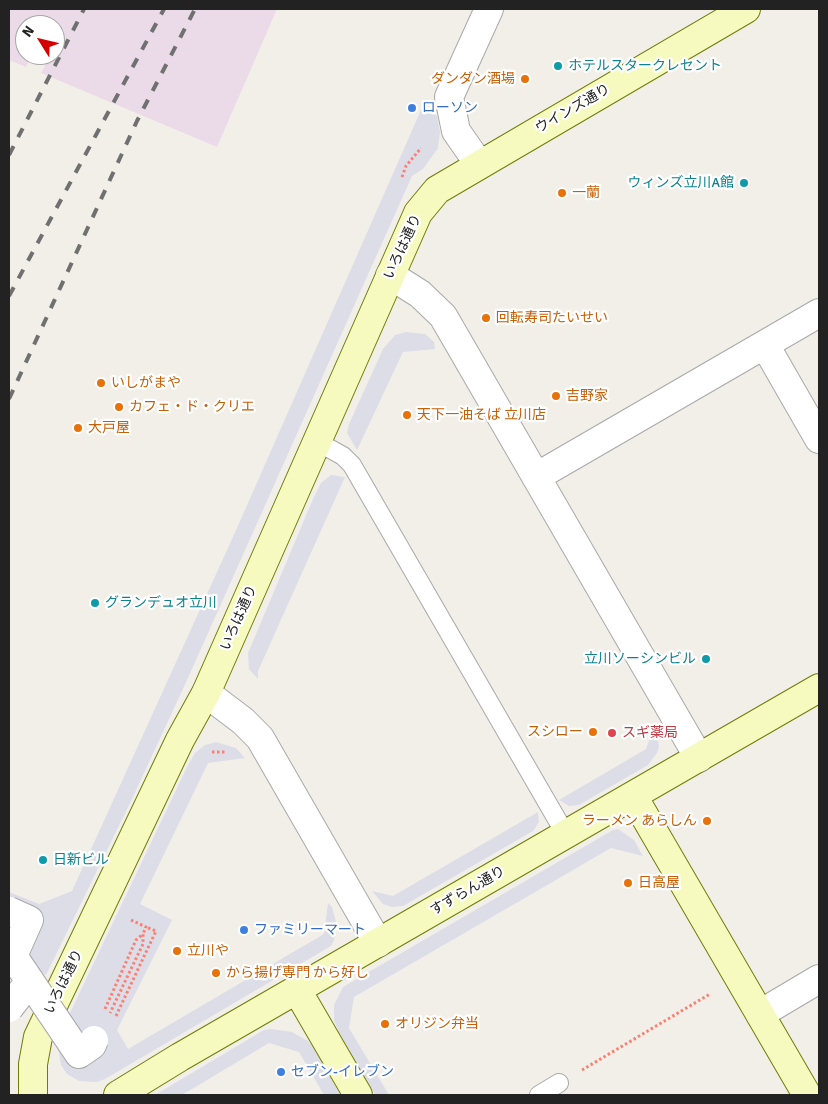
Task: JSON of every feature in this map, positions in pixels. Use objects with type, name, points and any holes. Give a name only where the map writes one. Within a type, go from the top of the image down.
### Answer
[{"type":"street","points":[[479,164],[456,131],[449,97],[489,9]]},
{"type":"street","name":"ウインズ通り","points":[[479,164],[746,9]]},
{"type":"street","name":"いろは通り","points":[[35,1095],[33,1064],[38,1037],[180,740],[206,693],[418,212],[437,190],[479,164]]},
{"type":"street","points":[[390,275],[420,294],[444,316],[699,758]]},
{"type":"street","points":[[536,477],[819,313]]},
{"type":"street","points":[[765,345],[819,440]]},
{"type":"street","name":"すずらん通り","points":[[118,1095],[180,1057],[819,688]]},
{"type":"street","points":[[206,693],[243,721],[260,738],[378,943]]},
{"type":"street","points":[[633,796],[807,1095]]},
{"type":"street","points":[[9,911],[29,920],[14,956],[19,980],[79,1054],[92,1045],[100,1033]]},
{"type":"street","points":[[760,1014],[819,979]]},
{"type":"street","points":[[9,1008],[19,980]]},
{"type":"street","points":[[297,990],[358,1095]]},
{"type":"lane","points":[[316,441],[344,456],[352,465],[566,835]]},
{"type":"lane","points":[[19,980],[54,1002]]},
{"type":"lane","points":[[539,1095],[559,1083]]},
{"type":"path","points":[[206,755],[211,752],[228,752]]},
{"type":"path","points":[[127,928],[131,920],[131,911]]},
{"type":"path","points":[[100,1033],[156,932],[131,920]]},
{"type":"path","points":[[100,1033],[143,944],[143,934],[146,927]]},
{"type":"path","points":[[100,1033],[136,940],[143,934]]},
{"type":"path","points":[[578,1072],[738,977]]},
{"type":"shaded area","points":[[9,9],[277,9],[217,147],[41,73],[45,65],[65,65],[65,15],[15,15],[15,62],[9,60]]},
{"type":"shaded area","points":[[421,110],[429,111],[437,116],[440,132],[438,148],[423,169],[412,176],[188,678],[132,799],[46,975],[9,958],[9,892],[39,904],[72,891],[237,528]]},
{"type":"shaded area","points":[[406,332],[425,334],[434,342],[435,349],[403,352],[357,450],[347,433],[349,424],[383,349],[395,335]]},
{"type":"shaded area","points":[[331,475],[345,477],[258,671],[258,679],[249,669],[248,653],[313,499],[321,483]]},
{"type":"shaded area","points":[[654,728],[657,733],[659,747],[648,765],[579,805],[569,806],[559,800],[646,749]]},
{"type":"shaded area","points":[[216,742],[236,748],[245,758],[208,763],[140,904],[172,920],[117,1030],[128,1049],[324,934],[328,903],[332,907],[336,922],[334,940],[331,946],[105,1079],[97,1082],[79,1081],[67,1074],[61,1065],[58,1046],[60,1034],[187,767],[195,753],[205,745]]},
{"type":"shaded area","points":[[538,812],[539,822],[533,831],[403,906],[392,907],[383,904],[372,891],[393,896]]},
{"type":"shaded area","points":[[618,829],[634,840],[643,856],[611,848],[354,997],[349,1028],[389,1095],[375,1095],[339,1033],[334,1020],[334,1005],[343,987],[613,830]]},
{"type":"shaded area","points":[[264,1030],[292,1032],[308,1041],[314,1048],[340,1095],[324,1095],[299,1052],[269,1043],[182,1095],[155,1095]]},
{"type":"railway","points":[[9,155],[84,9]]},
{"type":"railway","points":[[9,296],[164,9]]},
{"type":"railway","points":[[9,399],[137,121],[195,9]]},
{"type":"place","name":"ホテルスタークレセント","points":[[558,66]]},
{"type":"place","name":"ダンダン酒場","points":[[525,79]]},
{"type":"place","name":"ローソン","points":[[412,108]]},
{"type":"place","name":"ウィンズ立川A館","points":[[744,183]]},
{"type":"place","name":"一蘭","points":[[562,193]]},
{"type":"place","name":"回転寿司たいせい","points":[[486,318]]},
{"type":"place","name":"いしがまや","points":[[101,383]]},
{"type":"place","name":"吉野家","points":[[556,396]]},
{"type":"place","name":"カフェ・ド・クリエ","points":[[119,407]]},
{"type":"place","name":"天下一油そば 立川店","points":[[407,415]]},
{"type":"place","name":"大戸屋","points":[[78,428]]},
{"type":"place","name":"グランデュオ立川","points":[[95,603]]},
{"type":"place","name":"立川ソーシンビル","points":[[706,659]]},
{"type":"place","name":"スシロー","points":[[593,732]]},
{"type":"place","name":"スギ薬局","points":[[612,733]]},
{"type":"place","name":"ラーメン あらしん","points":[[707,821]]},
{"type":"place","name":"日新ビル","points":[[43,860]]},
{"type":"place","name":"日高屋","points":[[628,883]]},
{"type":"place","name":"ファミリーマート","points":[[244,930]]},
{"type":"place","name":"立川や","points":[[177,951]]},
{"type":"place","name":"から揚げ専門 から好し","points":[[216,973]]},
{"type":"place","name":"オリジン弁当","points":[[385,1024]]},
{"type":"place","name":"セブン-イレブン","points":[[281,1072]]}]
